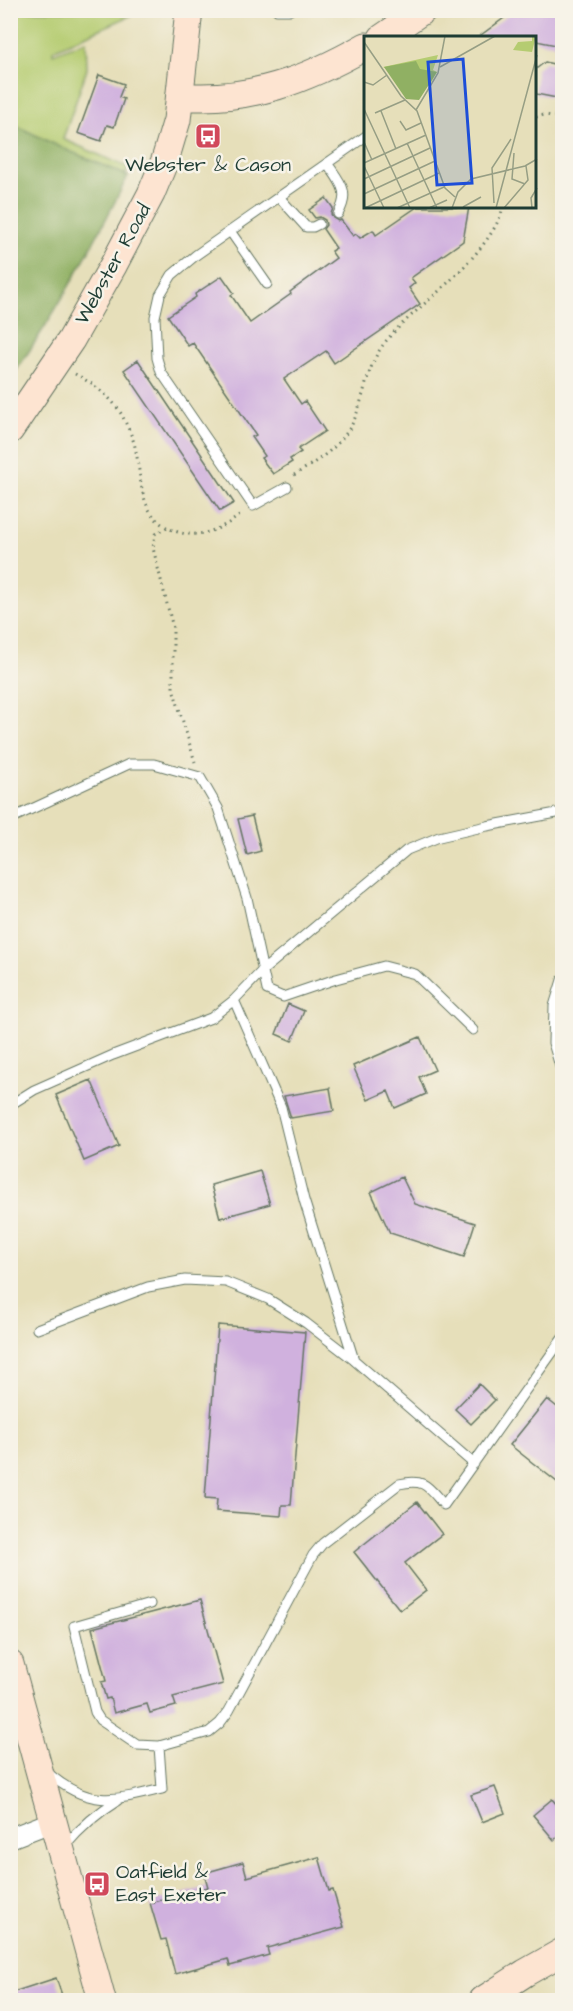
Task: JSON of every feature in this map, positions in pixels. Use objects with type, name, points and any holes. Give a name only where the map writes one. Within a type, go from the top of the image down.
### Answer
[{"type":"street","name":"Webster Road","points":[[10,430],[71,340],[151,194],[172,138],[180,96],[189,10]]},
{"type":"street","points":[[180,96],[214,98],[271,88],[318,71],[364,47]]},
{"type":"street","points":[[10,1664],[102,2001]]},
{"type":"street","points":[[10,1838],[54,1821]]},
{"type":"street","points":[[483,2001],[562,1952]]},
{"type":"lane","points":[[277,10],[290,10]]},
{"type":"lane","points":[[287,487],[253,506],[161,372],[157,358],[155,317],[160,295],[172,275],[196,255],[364,137]]},
{"type":"lane","points":[[327,163],[341,183],[345,195],[344,204],[338,214]]},
{"type":"lane","points":[[279,197],[306,227],[319,224]]},
{"type":"lane","points":[[230,231],[267,284]]},
{"type":"lane","points":[[10,819],[129,764],[154,764],[200,777],[218,808],[247,898],[267,990],[283,997],[384,966],[415,974],[473,1030]]},
{"type":"lane","points":[[10,1105],[34,1090],[103,1060],[211,1018],[234,1000],[262,971],[407,850],[440,837],[562,812]]},
{"type":"lane","points":[[562,980],[554,1006],[553,1043],[562,1073]]},
{"type":"lane","points":[[234,1000],[281,1107],[304,1200],[354,1360]]},
{"type":"lane","points":[[37,1329],[148,1287],[185,1280],[226,1282],[268,1299],[306,1323],[354,1360],[474,1464]]},
{"type":"lane","points":[[150,1604],[74,1626],[95,1712],[100,1720],[137,1745],[159,1746],[209,1732],[220,1723],[229,1711],[313,1555],[323,1543],[399,1484],[412,1481],[424,1484],[444,1505],[562,1339]]},
{"type":"lane","points":[[37,1760],[65,1787],[81,1795],[120,1799],[162,1789],[159,1746]]},
{"type":"lane","points":[[62,1850],[87,1821],[120,1799]]},
{"type":"path","points":[[537,117],[544,115],[562,117]]},
{"type":"path","points":[[287,487],[286,480],[336,445],[348,431],[379,350],[400,326],[431,299],[480,249],[495,229],[503,208]]},
{"type":"path","points":[[72,373],[107,395],[122,416],[135,446],[143,496],[151,514],[167,528],[190,536],[208,532],[226,526],[253,506]]},
{"type":"path","points":[[167,528],[155,534],[153,548],[173,628],[173,688],[200,777]]},
{"type":"green space","points":[[11,11],[141,11],[53,50],[53,54],[86,41],[87,69],[63,139],[129,168],[11,359]]},
{"type":"green space","points":[[11,123],[128,176],[73,279],[11,378]]},
{"type":"building","points":[[515,10],[550,10],[562,13],[562,41],[556,45],[537,41],[537,36],[480,36]]},
{"type":"building","points":[[545,62],[562,66],[562,99],[537,94],[537,68]]},
{"type":"building","points":[[99,75],[124,84],[119,97],[124,99],[114,127],[107,125],[101,141],[78,133]]},
{"type":"building","points":[[326,198],[333,208],[331,214],[333,218],[341,220],[353,236],[356,234],[360,238],[373,230],[376,235],[416,208],[469,208],[463,241],[411,278],[415,283],[409,288],[420,304],[334,363],[326,351],[284,379],[301,404],[305,401],[325,431],[298,449],[301,452],[290,459],[292,462],[273,474],[261,458],[265,456],[252,437],[256,435],[193,343],[188,346],[168,316],[222,276],[234,293],[231,295],[250,323],[291,294],[290,292],[336,258],[331,251],[336,248],[323,229],[326,225],[325,220],[320,217],[315,218],[309,210]]},
{"type":"building","points":[[138,360],[234,503],[220,511],[124,370]]},
{"type":"building","points":[[252,816],[261,851],[247,855],[238,819]]},
{"type":"building","points":[[288,1004],[304,1011],[292,1041],[276,1034]]},
{"type":"building","points":[[420,1037],[435,1070],[419,1077],[426,1094],[395,1108],[388,1091],[368,1100],[353,1066]]},
{"type":"building","points":[[91,1080],[119,1146],[84,1161],[56,1095]]},
{"type":"building","points":[[330,1088],[334,1111],[291,1118],[284,1096]]},
{"type":"building","points":[[260,1171],[270,1204],[220,1218],[211,1185]]},
{"type":"building","points":[[402,1177],[415,1204],[475,1223],[464,1257],[390,1233],[371,1192]]},
{"type":"building","points":[[218,1325],[305,1332],[291,1505],[282,1505],[281,1516],[216,1511],[217,1499],[205,1498]]},
{"type":"building","points":[[479,1384],[495,1400],[471,1424],[455,1409]]},
{"type":"building","points":[[547,1399],[562,1411],[562,1486],[510,1445]]},
{"type":"building","points":[[417,1502],[442,1534],[405,1563],[426,1590],[400,1610],[354,1552]]},
{"type":"building","points":[[200,1600],[223,1684],[173,1697],[176,1706],[150,1713],[147,1704],[114,1713],[110,1698],[106,1699],[101,1682],[106,1681],[92,1628]]},
{"type":"building","points":[[495,1787],[505,1813],[482,1822],[471,1795]]},
{"type":"building","points":[[552,1799],[562,1811],[562,1833],[554,1840],[533,1815]]},
{"type":"building","points":[[319,1857],[329,1891],[333,1890],[344,1927],[267,1948],[269,1955],[230,1966],[228,1959],[175,1974],[166,1939],[161,1940],[150,1903],[208,1887],[204,1873],[243,1862],[247,1877]]},
{"type":"building","points":[[56,1978],[64,2001],[10,2001],[10,1993]]},
{"type":"place","name":"Webster & Cason","points":[[208,136]]},
{"type":"place","name":"Oatfield & East Exeter","points":[[97,1884]]}]
